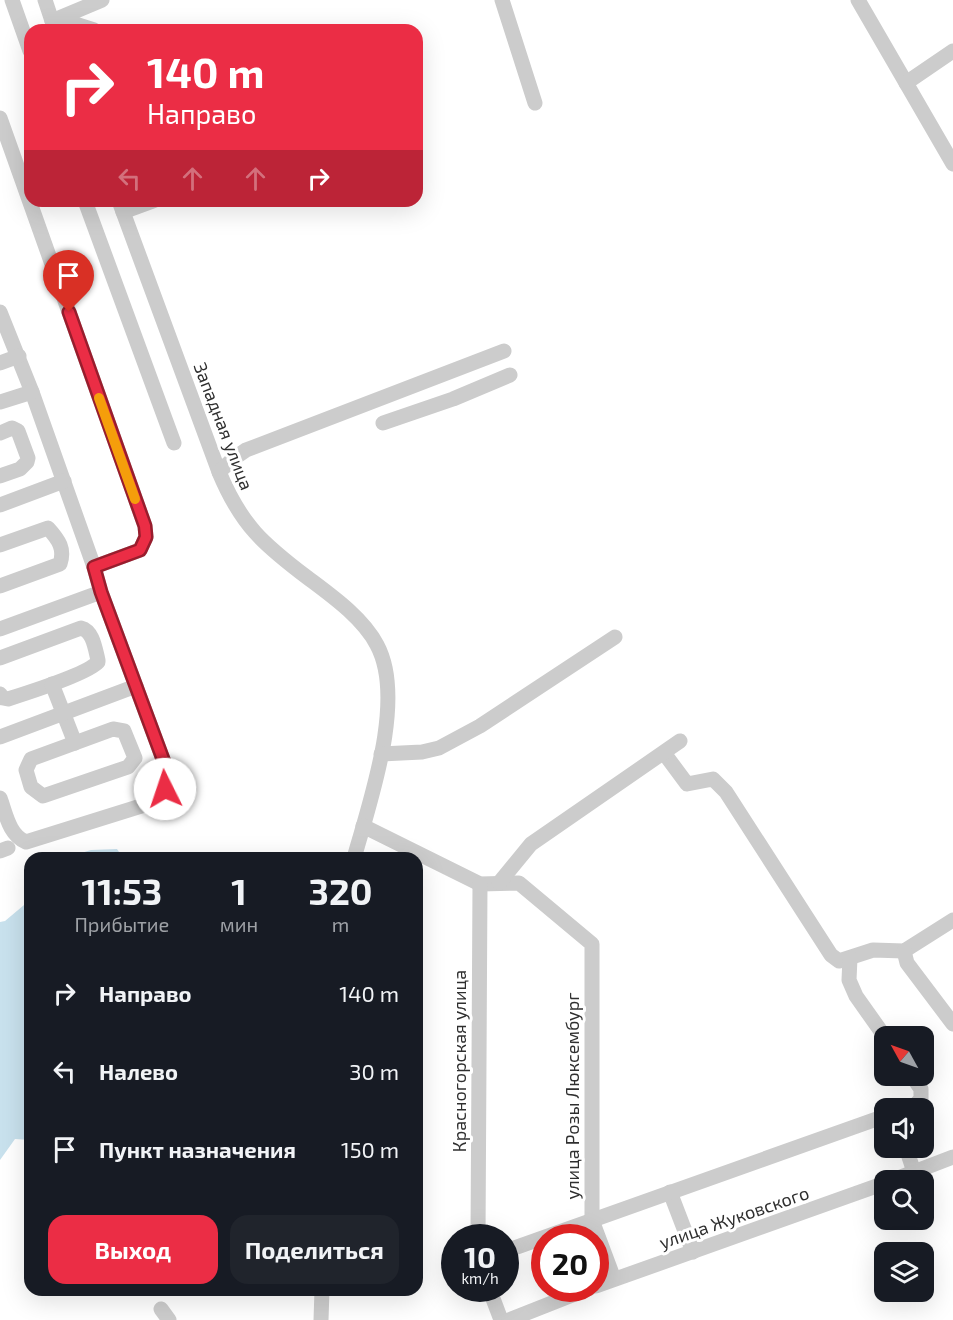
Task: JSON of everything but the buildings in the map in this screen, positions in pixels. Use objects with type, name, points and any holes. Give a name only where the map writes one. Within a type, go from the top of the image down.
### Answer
[{"type":"street","points":[[12,0],[24,34]]},
{"type":"street","points":[[45,0],[53,24]]},
{"type":"street","points":[[58,24],[102,0]]},
{"type":"street","points":[[502,0],[535,103]]},
{"type":"street","points":[[858,0],[953,164]]},
{"type":"street","points":[[906,83],[953,51]]},
{"type":"street","points":[[0,118],[24,186]]},
{"type":"street","points":[[32,207],[145,526],[146,537],[140,550],[94,567]]},
{"type":"street","points":[[87,207],[174,443]]},
{"type":"street","name":"Западная улица","points":[[121,207],[219,472],[239,514],[263,542],[351,614],[376,643],[385,661],[388,679],[387,710],[381,754],[356,852]]},
{"type":"street","points":[[0,798],[13,833],[26,842],[35,841],[154,802],[165,789],[167,770],[101,592],[19,356],[1,316]]},
{"type":"street","points":[[219,472],[246,450],[504,351]]},
{"type":"street","points":[[0,363],[19,356]]},
{"type":"street","points":[[383,423],[453,399],[510,375]]},
{"type":"street","points":[[0,402],[32,392]]},
{"type":"street","points":[[0,433],[12,428],[18,431],[28,458],[20,469],[0,476]]},
{"type":"street","points":[[0,505],[64,481]]},
{"type":"street","points":[[0,545],[48,528],[60,541],[63,555],[60,564],[0,586]]},
{"type":"street","points":[[60,541],[82,534]]},
{"type":"street","points":[[0,629],[101,592]]},
{"type":"street","points":[[0,658],[85,628],[90,634],[98,663],[92,668],[9,699],[0,694]]},
{"type":"street","points":[[381,754],[422,753],[439,748],[480,726],[615,637]]},
{"type":"street","points":[[52,684],[75,743]]},
{"type":"street","points":[[0,737],[136,686]]},
{"type":"street","points":[[113,729],[119,729],[127,735],[135,758],[128,767],[43,796],[37,793],[31,787],[26,770],[27,764],[37,755],[75,743],[113,729]]},
{"type":"street","points":[[423,856],[480,884],[499,884],[531,844],[680,741]]},
{"type":"street","points":[[664,753],[687,784],[712,779],[726,792],[831,956],[839,961],[873,950],[904,951],[953,920]]},
{"type":"street","points":[[363,826],[415,852]]},
{"type":"street","name":"улица Розы Люксембург","points":[[499,884],[519,883],[592,944],[591,1220],[614,1279]]},
{"type":"street","name":"Красногорская улица","points":[[478,1224],[480,884]]},
{"type":"street","points":[[904,951],[907,963],[953,1024]]},
{"type":"street","points":[[850,958],[849,980],[856,996],[877,1026]]},
{"type":"street","points":[[519,1246],[874,1120]]},
{"type":"street","points":[[919,1170],[953,1157]]},
{"type":"street","name":"улица Жуковского","points":[[609,1281],[874,1188]]},
{"type":"street","points":[[670,1192],[693,1252]]},
{"type":"street","points":[[321,1320],[322,1296]]},
{"type":"street","points":[[494,1302],[501,1320]]},
{"type":"street","points":[[509,1320],[555,1302]]},
{"type":"water","points":[[117,849],[119,852],[84,852]]},
{"type":"water","points":[[24,905],[24,1140],[15,1139],[0,1160],[0,922],[5,921]]},
{"type":"slow traffic","points":[[99,398],[135,499]]},
{"type":"route","points":[[69,312],[145,526],[146,537],[140,550],[94,567],[101,592],[167,770],[165,789]]}]
